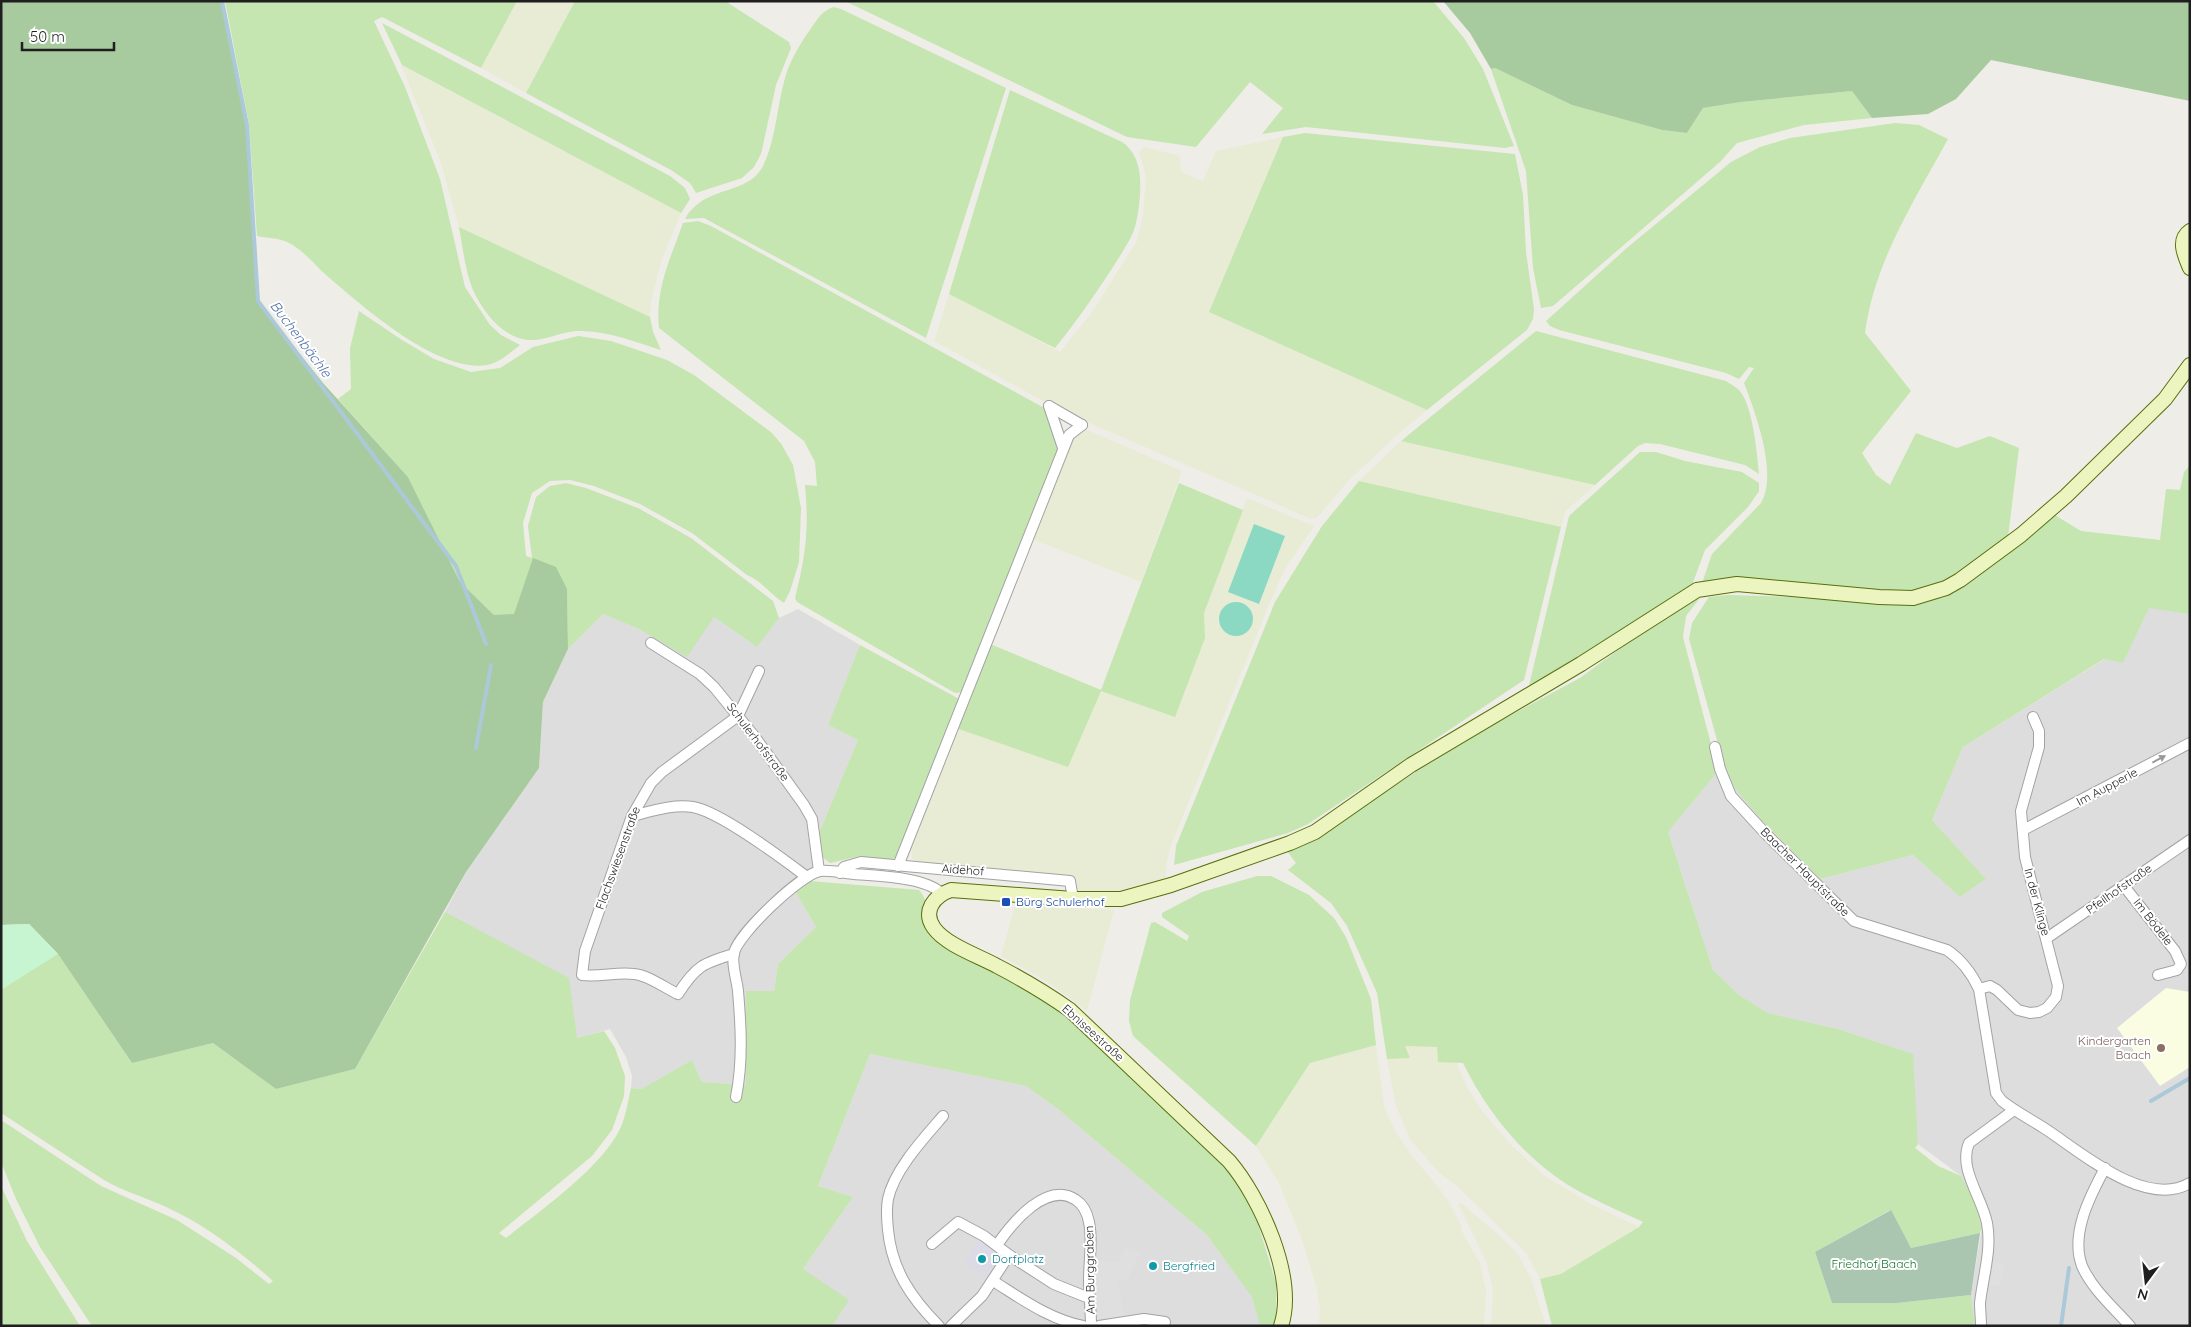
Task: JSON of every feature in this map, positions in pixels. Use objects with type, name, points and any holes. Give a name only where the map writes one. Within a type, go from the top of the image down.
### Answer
[{"type":"street","points":[[2190,230],[2184,236],[2182,244],[2190,268]]},
{"type":"street","points":[[736,1097],[741,1072],[738,990],[734,954],[742,938],[757,919],[777,900],[819,871],[883,876],[934,886],[941,893],[951,890],[1073,899],[1121,899],[1140,895],[1290,843],[1315,832],[1344,814],[1411,765],[1581,664],[1697,590],[1737,584],[1913,598],[1946,588],[1960,580],[2021,535],[2066,496],[2165,399],[2190,365]]},
{"type":"street","points":[[898,866],[1063,448]]},
{"type":"street","name":"Schulerhofstraße","points":[[651,643],[700,674],[725,698],[790,784],[812,819],[819,871]]},
{"type":"street","name":"Flachswiesenstraße","points":[[734,954],[701,964],[688,978],[678,994],[637,974],[596,977],[582,975],[586,951],[632,816],[651,784],[662,772],[738,716],[759,671]]},
{"type":"street","name":"In der Klinge","points":[[1978,989],[1990,986],[1997,990],[2018,1010],[2030,1013],[2048,1008],[2056,997],[2058,986],[2048,954],[2047,938],[2025,857],[2021,811],[2039,747],[2039,731],[2033,717]]},
{"type":"street","name":"Im Aupperle","points":[[2023,830],[2190,743]]},
{"type":"street","name":"Baacher Hauptstraße","points":[[1715,747],[1720,768],[1731,796],[1765,833],[1854,921],[1946,950],[1957,957],[1972,974],[1978,989],[1996,1094],[2002,1101],[2105,1168],[2135,1184],[2160,1190],[2189,1185]]},
{"type":"street","points":[[632,816],[665,808],[693,807],[702,810],[735,828],[808,877]]},
{"type":"street","name":"Pfeilhofstraße","points":[[2047,938],[2190,840]]},
{"type":"street","name":"Aidehof","points":[[840,873],[844,867],[861,862],[1070,881],[1073,899]]},
{"type":"street","name":"Im Bödele","points":[[2124,886],[2175,951],[2181,964],[2177,970],[2158,975]]},
{"type":"street","name":"Ebniseestraße","points":[[941,893],[929,911],[929,920],[935,930],[964,949],[1043,990],[1077,1015],[1228,1161],[1242,1177],[1254,1195],[1282,1272],[1284,1299],[1281,1326]]},
{"type":"street","points":[[1981,1326],[1980,1305],[1988,1256],[1987,1224],[1980,1200],[1967,1170],[1965,1152],[1969,1143],[2014,1110]]},
{"type":"street","points":[[939,1326],[920,1307],[902,1279],[895,1264],[890,1244],[887,1217],[888,1198],[898,1176],[913,1153],[943,1116]]},
{"type":"street","points":[[2105,1168],[2087,1206],[2078,1252],[2082,1266],[2091,1281],[2130,1326]]},
{"type":"street","name":"Am Burggraben","points":[[997,1244],[1019,1217],[1051,1194],[1060,1193],[1072,1197],[1083,1205],[1089,1220],[1091,1240],[1089,1298],[1091,1326]]},
{"type":"street","points":[[932,1244],[958,1222],[997,1244],[1009,1255],[1054,1284],[1089,1298]]},
{"type":"street","points":[[951,1326],[982,1296],[1009,1255]]},
{"type":"street","points":[[993,1281],[1044,1313],[1068,1323],[1082,1326]]},
{"type":"street","points":[[1099,1326],[1144,1319],[1165,1322]]},
{"type":"shaded area","points":[[517,1],[575,1],[526,93],[481,68]]},
{"type":"shaded area","points":[[401,65],[681,213],[661,262],[651,302],[650,317],[459,227],[440,160]]},
{"type":"shaded area","points":[[1283,137],[1209,312],[1427,410],[1348,481],[1317,518],[1311,519],[1092,424],[1032,395],[934,341],[949,294],[1060,352],[1092,312],[1137,241],[1143,214],[1146,176],[1139,152],[1145,147],[1180,156],[1181,172],[1203,181],[1216,151]]},
{"type":"shaded area","points":[[1085,429],[1182,471],[1141,582],[1032,539],[1072,436]]},
{"type":"shaded area","points":[[1401,441],[1595,485],[1565,512],[1561,527],[1359,481]]},
{"type":"shaded area","points":[[1247,498],[1314,526],[1285,569],[1270,602],[1170,848],[1166,866],[1166,883],[1122,895],[1074,895],[1072,877],[923,865],[916,862],[912,858],[910,845],[956,728],[1101,691],[1205,638],[1204,613]]},
{"type":"shaded area","points":[[2149,607],[2190,614],[2190,1326],[1975,1326],[1971,1295],[1982,1227],[1961,1176],[1918,1144],[1912,1054],[1838,1029],[1768,1013],[1739,995],[1713,970],[1668,832],[1724,763],[1734,786],[1764,823],[1820,879],[1913,855],[1960,897],[1986,879],[1932,820],[1963,747],[2105,659],[2123,663]]},
{"type":"shaded area","points":[[798,609],[860,645],[828,725],[858,740],[819,833],[817,852],[810,881],[795,891],[816,927],[778,964],[774,991],[746,991],[746,1085],[702,1082],[692,1060],[641,1089],[631,1088],[632,1076],[626,1057],[610,1029],[577,1038],[445,912],[466,872],[539,768],[543,702],[568,649],[603,614],[641,630],[714,617],[757,647],[779,618]]},
{"type":"shaded area","points":[[1015,905],[1114,910],[1087,1011],[1045,980],[1001,956]]},
{"type":"shaded area","name":"Kindergarten Baach","points":[[2166,988],[2190,992],[2190,1067],[2160,1086],[2117,1028]]},
{"type":"shaded area","points":[[1376,1045],[1384,1106],[1395,1131],[1412,1156],[1440,1189],[1445,1198],[1447,1198],[1462,1227],[1460,1228],[1480,1263],[1486,1291],[1484,1326],[1319,1326],[1320,1309],[1316,1286],[1302,1240],[1279,1183],[1256,1146],[1310,1063]]},
{"type":"shaded area","points":[[1405,1046],[1437,1047],[1438,1061],[1456,1062],[1468,1089],[1482,1111],[1513,1147],[1545,1176],[1591,1204],[1639,1227],[1561,1274],[1540,1279],[1526,1253],[1457,1186],[1438,1172],[1410,1139],[1396,1106],[1387,1059],[1410,1058]]},
{"type":"shaded area","points":[[870,1054],[1026,1086],[1058,1109],[1207,1235],[1252,1296],[1260,1326],[831,1326],[803,1269],[853,1197],[818,1186]]},
{"type":"shaded area","points":[[1461,1203],[1517,1253],[1531,1278],[1546,1326],[1491,1326],[1493,1291],[1487,1263],[1458,1204]]},
{"type":"shaded area","name":"Dorfplatz","points":[[980,1239],[993,1248],[997,1257],[994,1267],[986,1277],[965,1262]]},
{"type":"shaded area","points":[[1126,1246],[1140,1252],[1128,1279],[1118,1280],[1124,1317],[1097,1319],[1093,1286],[1095,1260],[1118,1263]]},
{"type":"shaded area","points":[[1994,1262],[2005,1264],[2000,1286],[1989,1284]]},
{"type":"green space","points":[[1,1],[222,1],[247,125],[258,301],[323,383],[408,477],[460,582],[494,615],[514,614],[533,558],[556,567],[567,589],[568,649],[543,702],[539,768],[466,872],[355,1069],[276,1089],[213,1043],[132,1063],[58,954],[29,924],[1,925]]},
{"type":"green space","points":[[225,1],[517,1],[481,68],[382,17],[374,21],[405,87],[440,179],[465,287],[490,325],[501,335],[520,345],[500,360],[487,365],[467,365],[446,359],[424,348],[379,319],[292,245],[280,240],[257,236],[249,124]]},
{"type":"green space","points":[[575,1],[725,1],[789,42],[791,48],[776,85],[761,154],[754,167],[742,178],[696,193],[690,183],[671,170],[526,93]]},
{"type":"green space","points":[[845,1],[1433,1],[1464,38],[1483,69],[1514,146],[1505,148],[1306,127],[1262,134],[1283,108],[1250,82],[1196,147],[1127,137]]},
{"type":"green space","points":[[1443,1],[2190,1],[2190,101],[1991,60],[1956,99],[1928,114],[1872,118],[1852,91],[1741,102],[1703,108],[1687,133],[1662,130],[1572,105],[1495,68],[1491,69],[1470,33]]},
{"type":"green space","points":[[834,7],[1006,88],[926,338],[704,218],[685,219],[704,200],[738,186],[757,174],[768,154],[782,89],[790,65],[800,45],[819,18],[824,12]]},
{"type":"green space","points":[[382,23],[670,176],[685,188],[690,199],[681,213],[402,65]]},
{"type":"green space","points":[[1495,68],[1572,105],[1662,130],[1687,133],[1703,108],[1741,102],[1852,91],[1872,118],[1804,125],[1737,143],[1720,162],[1553,306],[1541,308],[1533,268],[1526,171],[1491,69]]},
{"type":"green space","points":[[1010,90],[1122,142],[1133,153],[1139,172],[1139,209],[1131,237],[1115,264],[1055,348],[949,294]]},
{"type":"green space","points":[[1895,123],[1919,125],[1948,139],[1909,209],[1886,257],[1870,307],[1865,333],[1911,391],[1862,453],[1876,475],[1890,485],[1916,433],[1957,448],[1990,436],[2019,448],[2008,537],[1961,573],[1911,593],[1701,586],[1712,554],[1761,503],[1766,491],[1766,460],[1763,444],[1744,383],[1754,368],[1749,367],[1739,379],[1726,373],[1559,330],[1550,326],[1546,321],[1628,247],[1731,162],[1760,147],[1790,138]]},
{"type":"green space","points":[[1305,133],[1515,154],[1523,195],[1526,252],[1534,309],[1533,319],[1527,330],[1427,410],[1209,312],[1283,137]]},
{"type":"green space","points":[[698,221],[711,226],[1048,410],[1059,452],[965,692],[955,693],[797,602],[795,598],[806,542],[805,485],[817,486],[815,462],[804,441],[659,328],[658,314],[661,287],[673,250],[683,223]]},
{"type":"green space","points":[[459,227],[650,317],[653,332],[661,350],[598,332],[576,331],[535,340],[524,339],[506,331],[490,317],[473,290],[466,267]]},
{"type":"green space","points":[[359,311],[434,359],[471,372],[500,368],[533,347],[578,336],[611,341],[667,360],[694,375],[772,433],[782,445],[793,465],[801,508],[799,562],[790,591],[784,603],[692,533],[640,504],[594,486],[570,480],[550,481],[532,493],[523,523],[526,556],[532,558],[528,526],[536,497],[550,486],[566,483],[586,488],[638,508],[691,538],[773,601],[779,618],[757,647],[714,617],[687,657],[641,630],[603,614],[568,649],[567,589],[533,559],[514,615],[494,615],[460,582],[408,477],[338,399],[351,389],[350,348]]},
{"type":"green space","points":[[1536,331],[1726,381],[1739,390],[1748,407],[1754,430],[1759,474],[1745,465],[1660,444],[1645,443],[1638,446],[1595,485],[1401,441]]},
{"type":"green space","points":[[1640,452],[1656,452],[1685,461],[1742,472],[1759,483],[1759,491],[1748,507],[1705,550],[1692,585],[1528,690],[1569,516]]},
{"type":"green space","points":[[2190,465],[2190,614],[2149,608],[2123,663],[2104,659],[1963,747],[1932,820],[1986,879],[1960,897],[1913,855],[1820,879],[1764,823],[1733,786],[1724,765],[1689,639],[1692,623],[1709,597],[1728,595],[1839,598],[1914,603],[1945,597],[1994,565],[2053,514],[2081,531],[2160,540],[2166,489],[2180,490],[2184,472]]},
{"type":"green space","points":[[1359,481],[1561,527],[1524,680],[1308,824],[1288,833],[1174,865],[1176,846],[1275,602],[1322,526]]},
{"type":"green space","points":[[1179,483],[1243,510],[1204,613],[1205,638],[1175,717],[1101,691],[1068,767],[956,728],[990,644],[1101,690]]},
{"type":"green space","points":[[1254,524],[1285,536],[1259,604],[1228,592]]},
{"type":"green space","points":[[1700,598],[1686,616],[1683,637],[1718,771],[1668,832],[1713,970],[1739,995],[1768,1013],[1838,1029],[1913,1054],[1918,1144],[1915,1148],[1938,1166],[1961,1176],[1975,1203],[1982,1228],[1980,1233],[1911,1248],[1890,1210],[1815,1252],[1832,1303],[1897,1303],[1971,1295],[1975,1326],[1552,1326],[1540,1279],[1561,1274],[1639,1227],[1643,1222],[1564,1183],[1529,1154],[1498,1120],[1473,1083],[1463,1063],[1438,1062],[1437,1047],[1405,1046],[1410,1058],[1387,1059],[1377,993],[1347,926],[1331,903],[1288,870],[1296,863],[1287,851],[1326,832],[1459,743],[1580,678],[1648,628]]},
{"type":"green space","points":[[1236,602],[1243,603],[1248,607],[1252,612],[1252,626],[1248,631],[1243,635],[1236,636],[1229,635],[1224,631],[1220,626],[1219,619],[1220,612],[1224,607],[1229,603]]},
{"type":"green space","points":[[860,645],[961,700],[898,856],[889,861],[860,856],[830,863],[822,857],[819,833],[858,740],[828,725]]},
{"type":"green space","points":[[1257,876],[1271,876],[1309,895],[1334,918],[1346,937],[1371,999],[1376,1045],[1310,1063],[1256,1146],[1133,1036],[1129,1021],[1130,1000],[1151,923],[1155,922],[1187,941],[1189,936],[1162,917],[1162,913],[1202,892]]},
{"type":"green space","points":[[810,881],[919,890],[924,897],[926,924],[1067,1013],[1235,1176],[1254,1211],[1276,1283],[1276,1317],[1273,1326],[1260,1326],[1252,1297],[1207,1235],[1058,1109],[1026,1086],[870,1054],[818,1186],[853,1197],[803,1269],[849,1300],[832,1326],[92,1326],[40,1247],[16,1199],[1,1162],[1,1120],[101,1186],[177,1220],[236,1258],[269,1284],[273,1281],[235,1249],[208,1230],[179,1213],[104,1180],[1,1113],[1,925],[58,954],[132,1063],[213,1043],[276,1089],[355,1069],[445,912],[569,978],[577,1038],[604,1031],[615,1048],[625,1076],[624,1096],[612,1130],[592,1156],[499,1233],[506,1238],[569,1188],[599,1159],[620,1129],[631,1088],[641,1089],[692,1060],[702,1082],[746,1085],[746,991],[774,991],[778,964],[816,927],[795,891]]},
{"type":"green space","points":[[29,924],[58,954],[1,990],[1,925]]},
{"type":"green space","points":[[1,1186],[27,1241],[80,1326],[1,1326]]},
{"type":"green space","name":"Friedhof Baach","points":[[1891,1210],[1911,1248],[1980,1233],[1971,1295],[1897,1303],[1832,1303],[1815,1252]]},
{"type":"waterway","name":"Buchenbächle","points":[[222,1],[247,125],[258,301],[456,566],[486,644]]},
{"type":"waterway","name":"Buchenbächle","points":[[476,748],[491,665]]},
{"type":"waterway","points":[[2151,1101],[2190,1078]]},
{"type":"waterway","points":[[2061,1326],[2069,1268]]},
{"type":"place","name":"Bürg Schulerhof","points":[[1006,902]]},
{"type":"place","name":"Kindergarten Baach","points":[[2161,1048]]},
{"type":"place","name":"Dorfplatz","points":[[982,1259]]},
{"type":"place","name":"Bergfried","points":[[1153,1266]]}]
